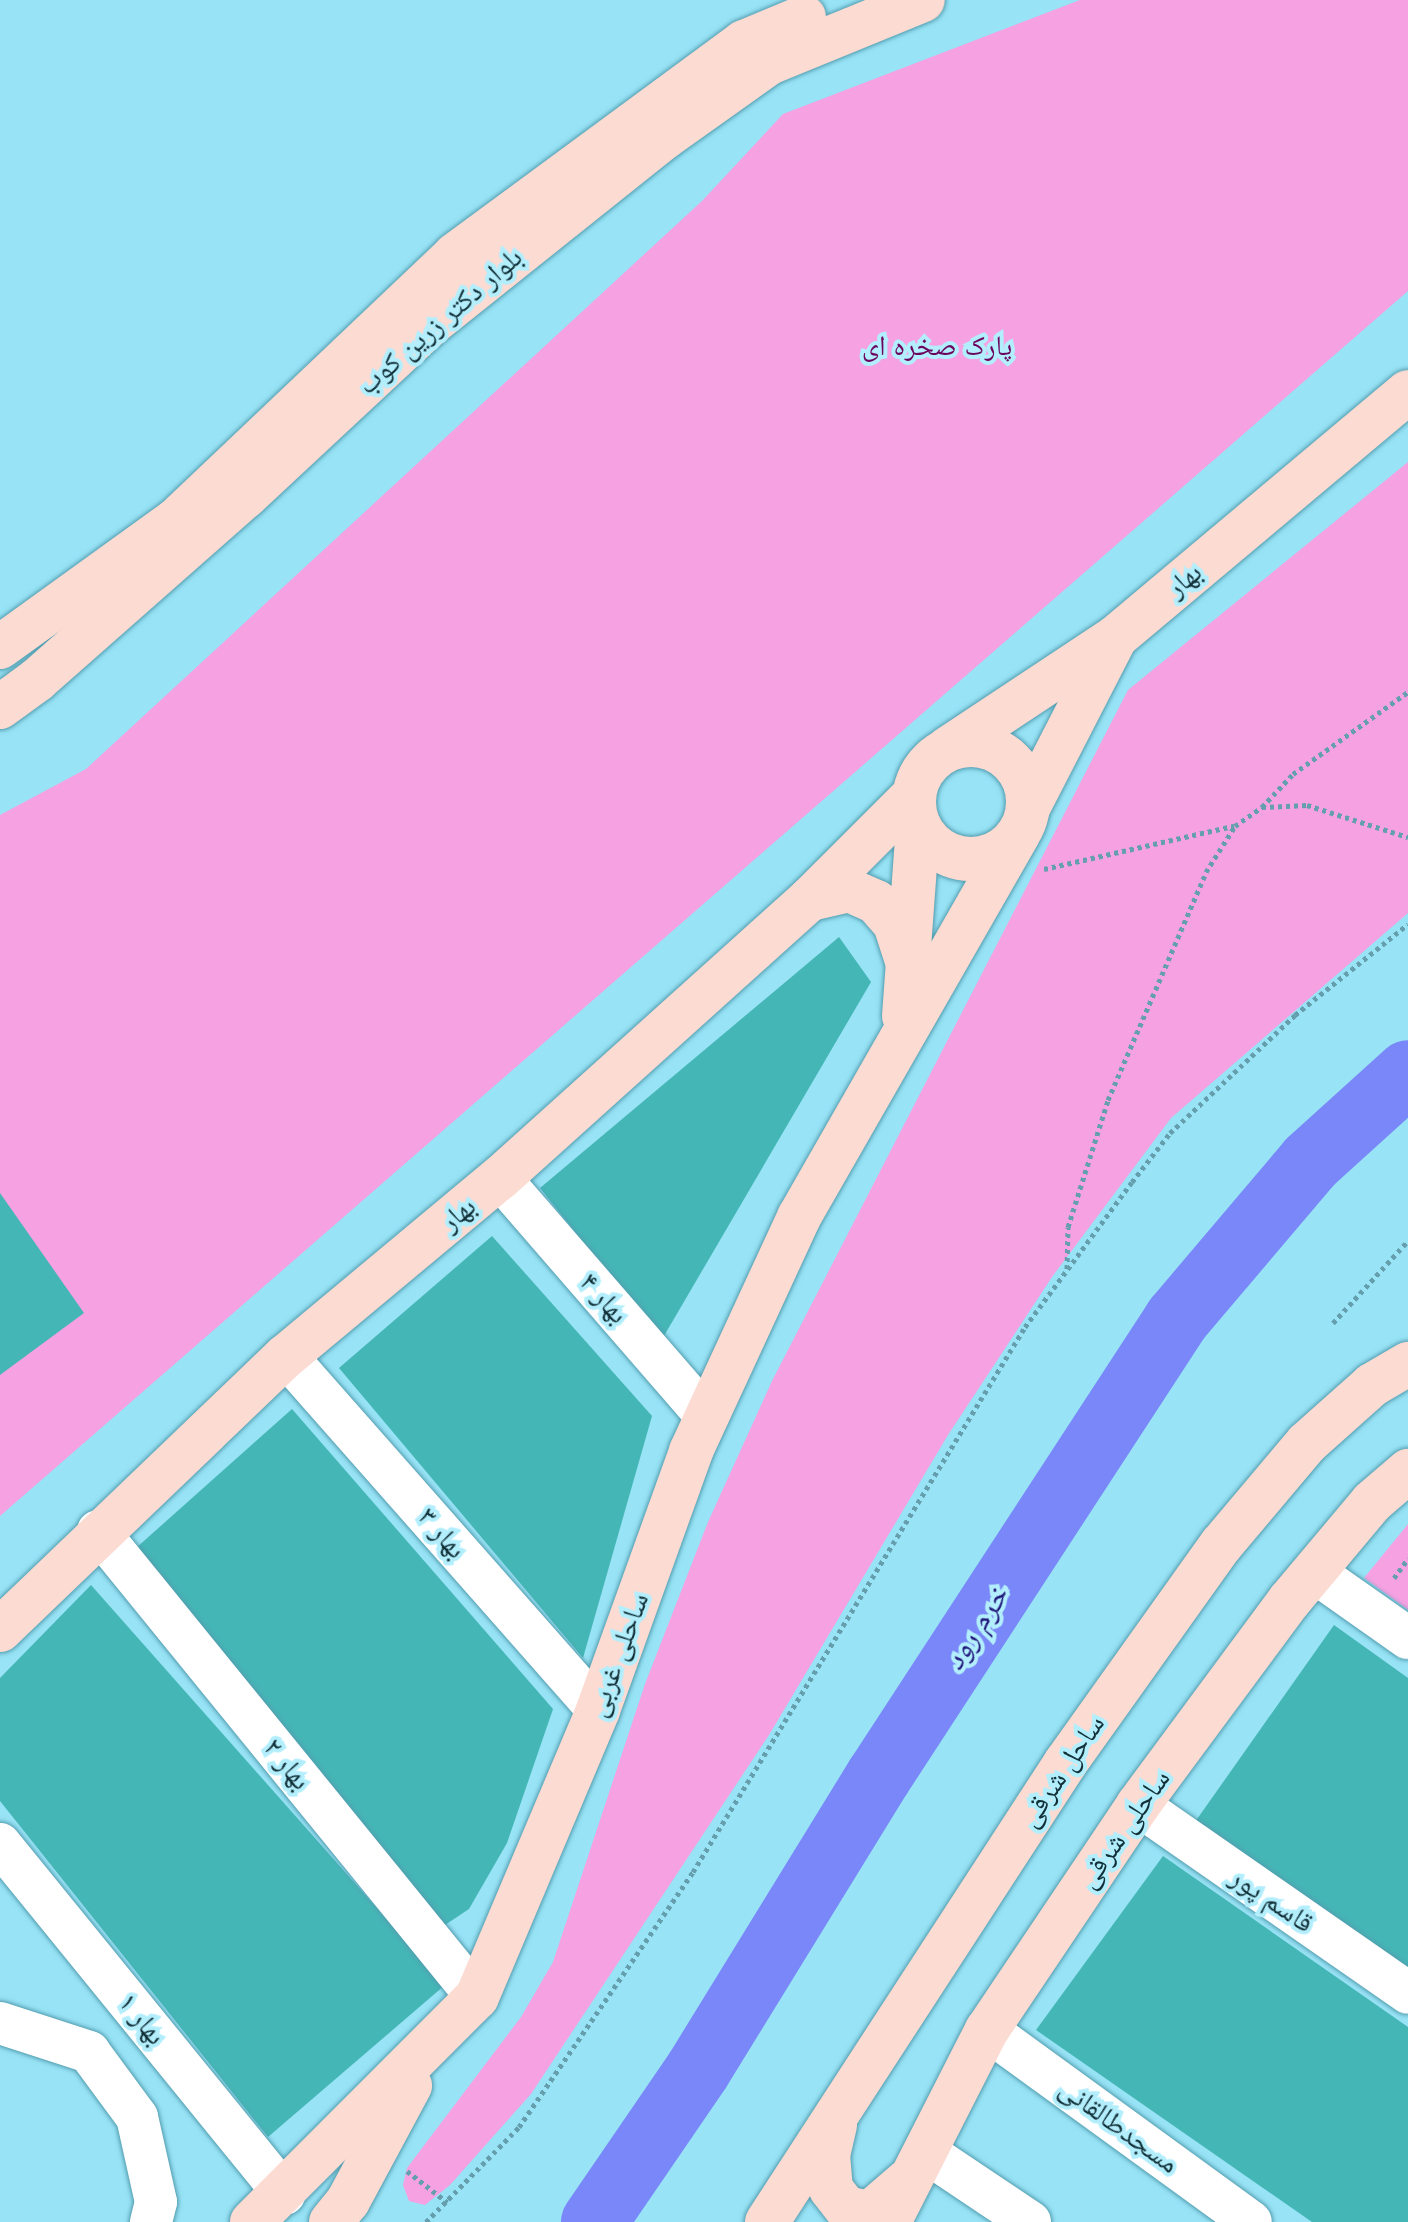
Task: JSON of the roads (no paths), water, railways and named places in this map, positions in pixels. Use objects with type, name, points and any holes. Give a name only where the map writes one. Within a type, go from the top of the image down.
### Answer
[{"type":"main road","name":"بلوار دکتر زرین کوب","points":[[0,647],[175,521],[398,307],[521,203],[744,42],[847,0]]},
{"type":"main road","name":"بلوار دکتر زرین کوب","points":[[0,707],[37,680],[234,507],[428,326],[665,137],[769,63],[923,0]]},
{"type":"main road","name":"بهار","points":[[947,749],[1116,637],[1408,392]]},
{"type":"main road","name":"ساحلی غربی","points":[[268,2208],[433,2045],[477,1997],[598,1710],[707,1417],[799,1217],[902,1030],[1023,822],[1116,637]]},
{"type":"main road","points":[[902,1030],[909,965],[916,811],[924,768],[947,749],[977,744],[1005,755],[1023,778],[1023,822],[994,855],[965,859],[937,849],[916,811]]},
{"type":"main road","name":"بهار","points":[[0,1630],[98,1531],[286,1356],[500,1178],[810,899],[916,811]]},
{"type":"main road","points":[[810,899],[849,890],[876,902],[895,924],[909,965]]},
{"type":"main road","name":"ساحل شرقی","points":[[767,2222],[1066,1762],[1221,1545],[1307,1443],[1372,1385],[1408,1364]]},
{"type":"main road","name":"ساحلی شرقی","points":[[889,2222],[987,2030],[1138,1805],[1314,1572],[1372,1502],[1408,1471]]},
{"type":"main road","points":[[331,2222],[348,2201],[433,2045]]},
{"type":"main road","points":[[838,2115],[828,2155],[831,2189],[846,2208],[870,2213],[922,2162]]},
{"type":"main road","points":[[787,2222],[794,2218],[822,2222]]},
{"type":"street","name":"بهار ۴","points":[[500,1178],[707,1417]]},
{"type":"street","name":"بهار ۳","points":[[286,1356],[598,1710]]},
{"type":"street","name":"بهار ۲","points":[[98,1531],[477,1997]]},
{"type":"street","points":[[1314,1572],[1408,1638]]},
{"type":"street","name":"قاسم پور","points":[[1138,1805],[1408,1993]]},
{"type":"street","name":"بهار ۱","points":[[0,1844],[268,2208]]},
{"type":"street","points":[[0,2023],[89,2052],[137,2117],[156,2202],[151,2222]]},
{"type":"street","name":"مسجدطالقانی","points":[[987,2030],[1229,2215]]},
{"type":"street","points":[[922,2162],[1030,2222]]},
{"type":"waterway","name":"خرم رود","points":[[594,2222],[698,2070],[879,1776],[1177,1319],[1310,1162],[1408,1073]]},
{"type":"park label","name":"پارک صخره ای","points":[[937,346]]}]
